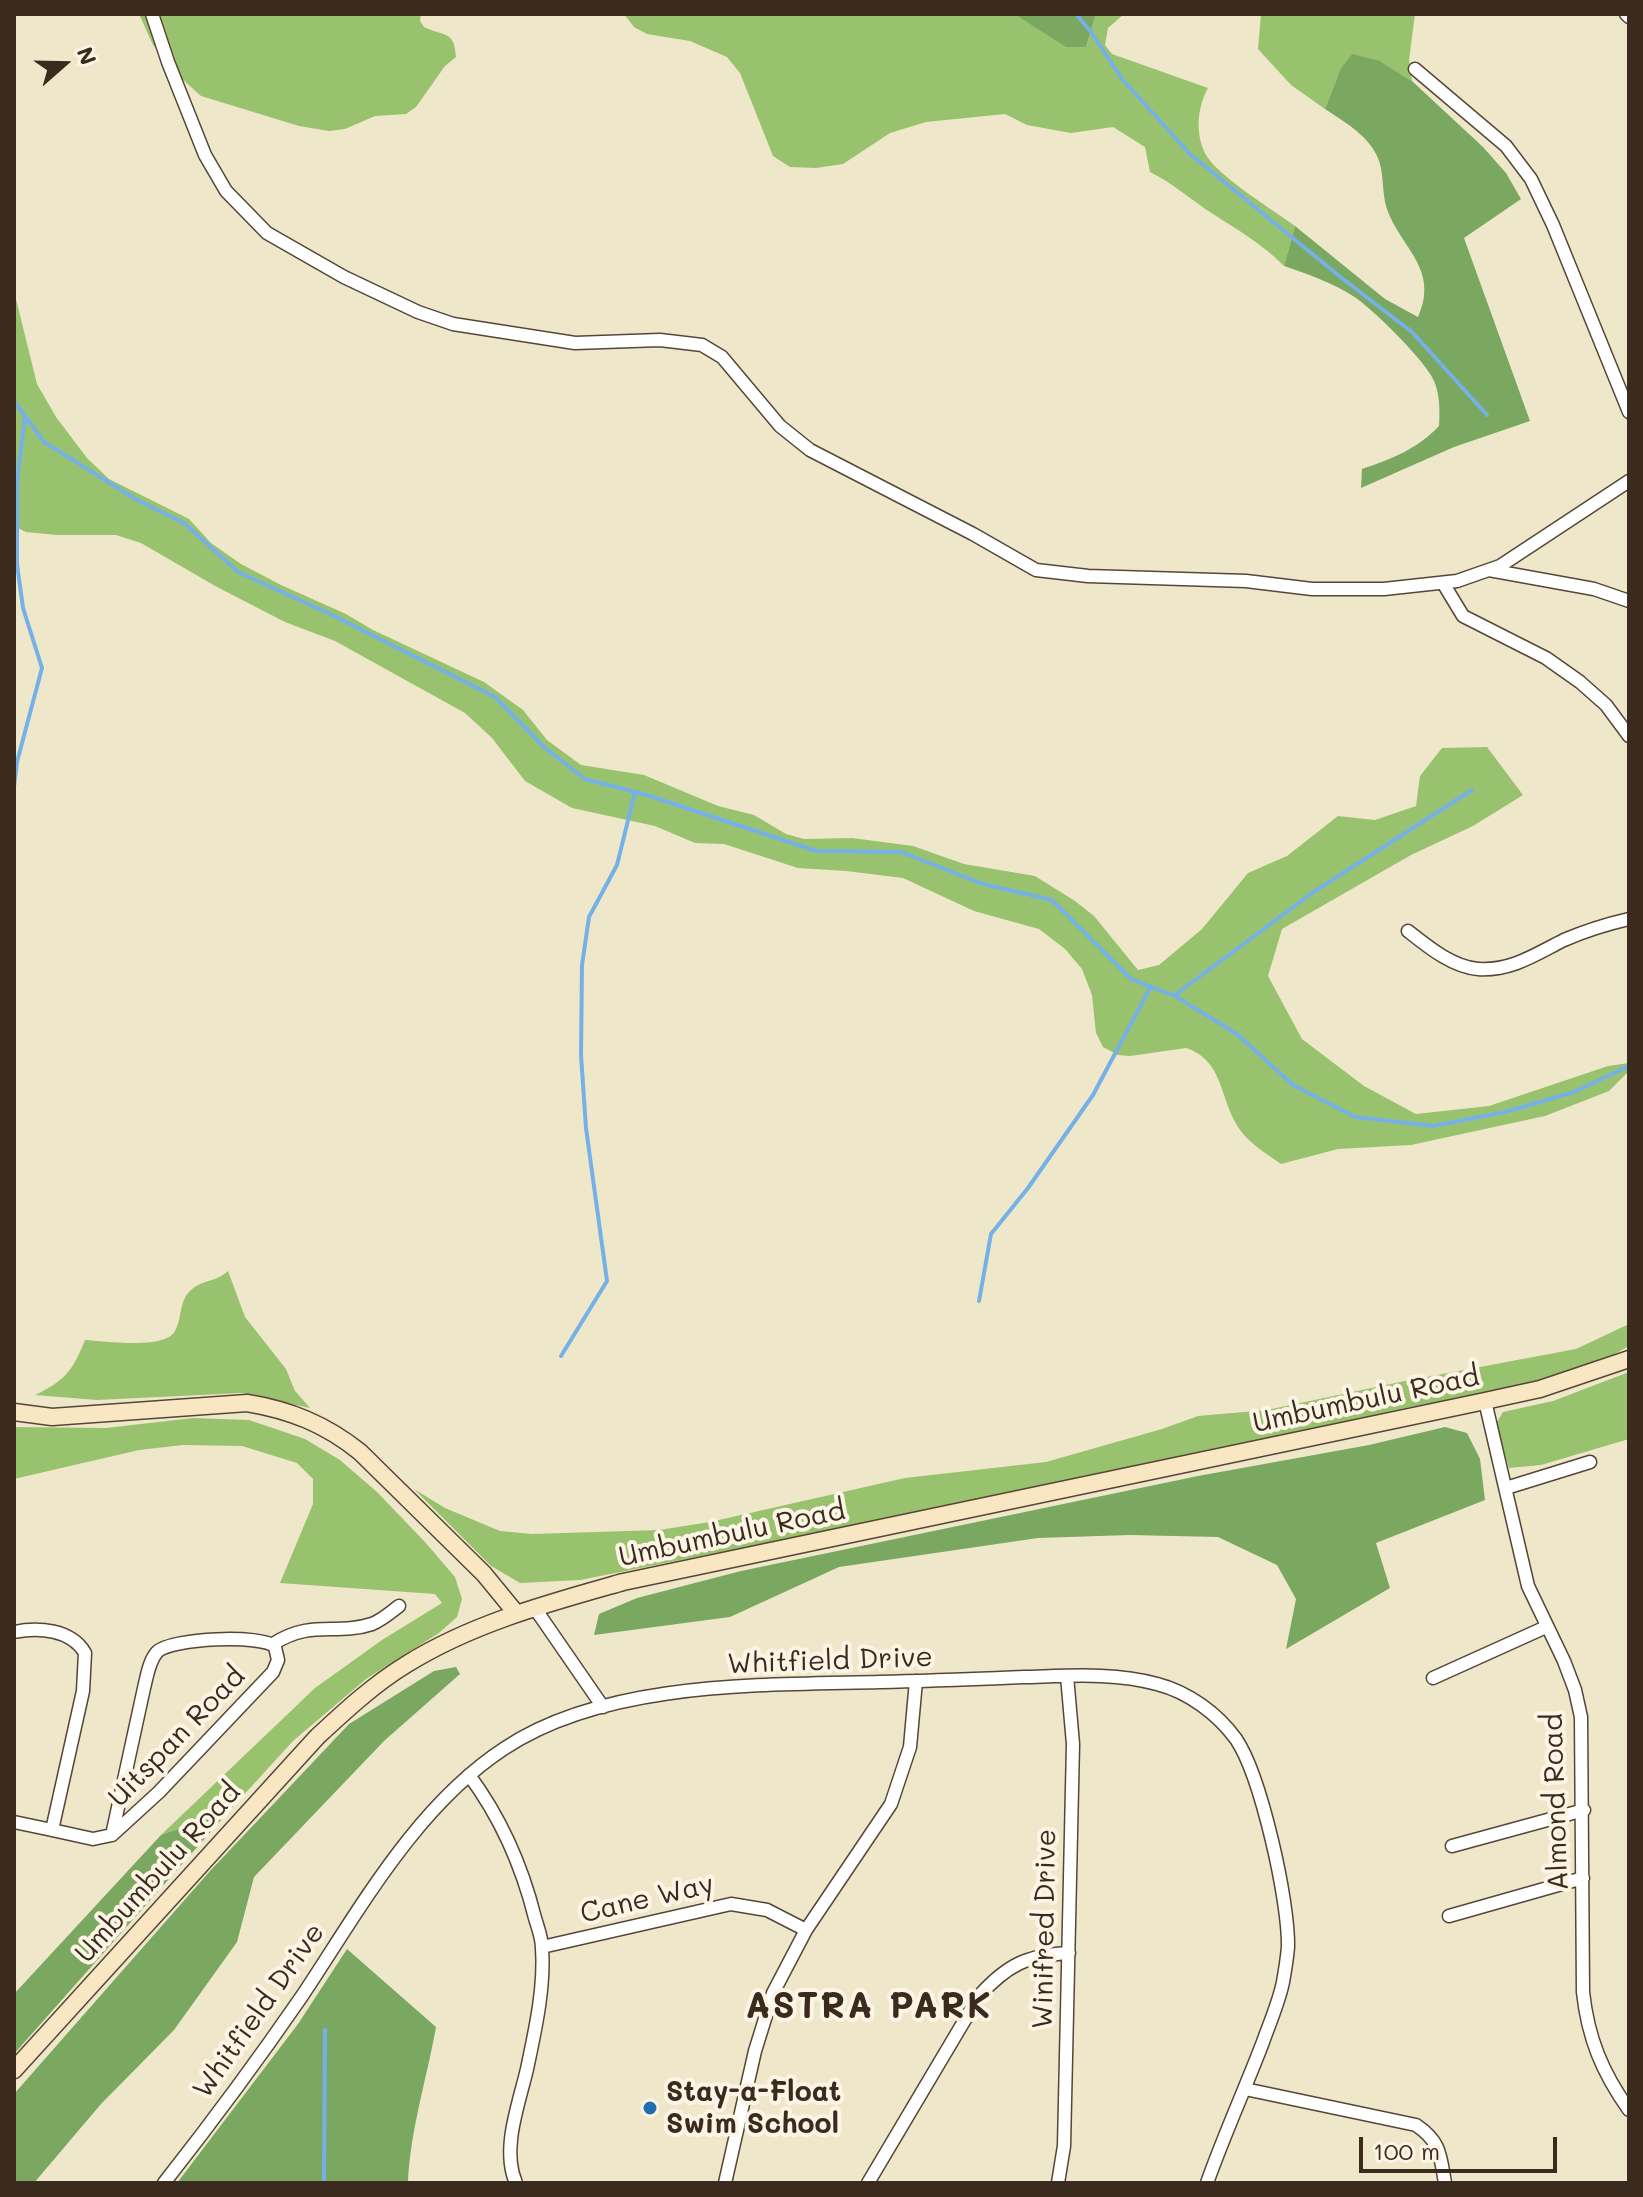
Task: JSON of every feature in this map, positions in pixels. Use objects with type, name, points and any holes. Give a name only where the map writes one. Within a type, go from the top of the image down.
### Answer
[{"type":"main road","name":"Umbumbulu Road","points":[[14,2070],[317,1737],[355,1702],[408,1663],[516,1613],[623,1582],[1540,1389],[1629,1359]]},
{"type":"main road","points":[[14,1412],[52,1417],[247,1403],[277,1408],[310,1419],[341,1436],[360,1452],[484,1574],[516,1613]]},
{"type":"street","points":[[152,14],[191,125],[205,155],[226,191],[267,233],[380,295],[431,317],[482,330],[575,343],[660,340],[702,345],[722,357],[780,426],[810,450],[1036,570],[1088,576],[1246,581],[1312,589],[1384,589],[1443,583],[1489,570],[1522,554],[1629,481]]},
{"type":"street","points":[[1415,69],[1488,129],[1525,170],[1553,225],[1629,412]]},
{"type":"street","points":[[1489,570],[1594,589],[1629,601]]},
{"type":"street","points":[[1443,583],[1463,616],[1546,658],[1580,682],[1606,705],[1629,736]]},
{"type":"street","points":[[1408,931],[1437,953],[1459,964],[1476,969],[1497,968],[1525,961],[1567,939],[1629,919]]},
{"type":"street","name":"Almond Road","points":[[1485,1401],[1528,1586],[1575,1690],[1581,1717],[1583,1992],[1586,2021],[1600,2064],[1629,2110]]},
{"type":"street","points":[[1506,1488],[1590,1462]]},
{"type":"street","points":[[273,1644],[296,1631],[355,1628],[372,1624],[399,1606]]},
{"type":"street","points":[[534,1607],[603,1707]]},
{"type":"street","points":[[1433,1678],[1546,1627]]},
{"type":"street","name":"Uitspan Road","points":[[14,1632],[46,1629],[63,1635],[82,1648],[86,1659],[83,1691],[52,1830],[93,1839],[112,1835],[159,1792],[273,1672],[278,1656],[273,1644],[264,1641],[187,1642],[166,1646],[155,1655],[144,1688],[112,1835]]},
{"type":"street","name":"Whitfield Drive","points":[[164,2183],[252,2070],[353,1915],[394,1859],[469,1775],[507,1746],[538,1728],[558,1719],[640,1699],[730,1687],[1067,1676],[1132,1679],[1160,1684],[1187,1696],[1216,1715],[1235,1737],[1252,1772],[1276,1863],[1288,1947],[1282,1987],[1207,2183]]},
{"type":"street","name":"Winifred Drive","points":[[1058,2183],[1064,2146],[1073,1744],[1067,1676]]},
{"type":"street","points":[[725,2183],[755,2051],[773,1993],[806,1930],[891,1804],[910,1747],[916,1681]]},
{"type":"street","points":[[469,1775],[506,1834],[526,1883],[542,1947],[539,2003],[513,2128],[511,2165],[516,2183]]},
{"type":"street","points":[[1452,1846],[1584,1810]]},
{"type":"street","points":[[14,1822],[52,1830]]},
{"type":"street","points":[[1449,1916],[1583,1878]]},
{"type":"street","name":"Cane Way","points":[[542,1947],[731,1904],[767,1910],[806,1930]]},
{"type":"street","points":[[868,2183],[979,1996],[1012,1965],[1048,1954],[1069,1953]]},
{"type":"street","points":[[1245,2089],[1416,2125],[1437,2143],[1445,2183]]},
{"type":"green space","points":[[139,14],[421,14],[420,21],[424,27],[451,38],[456,57],[445,66],[416,107],[406,114],[375,116],[345,129],[329,131],[299,126],[201,96],[153,45]]},
{"type":"green space","points":[[624,14],[1014,14],[1067,47],[1086,47],[1096,14],[1124,14],[1108,28],[1105,45],[1112,54],[1208,88],[1199,121],[1202,147],[1222,173],[1295,226],[1284,266],[1250,238],[1150,172],[1145,147],[1113,127],[1071,133],[1027,125],[1005,114],[926,122],[890,133],[843,164],[816,168],[790,167],[773,156],[740,73],[727,57],[690,41],[647,34],[634,27]]},
{"type":"green space","points":[[1014,14],[1096,14],[1086,47],[1066,47]]},
{"type":"green space","points":[[1261,14],[1415,14],[1409,60],[1412,81],[1380,61],[1340,70],[1325,109],[1291,85],[1258,49]]},
{"type":"green space","points":[[1352,54],[1380,61],[1412,81],[1483,147],[1506,173],[1521,199],[1464,238],[1530,421],[1454,447],[1361,488],[1362,469],[1404,452],[1439,426],[1439,407],[1435,382],[1426,368],[1372,311],[1336,287],[1284,266],[1295,226],[1385,299],[1418,317],[1424,300],[1424,285],[1416,259],[1387,209],[1379,160],[1360,134],[1325,109],[1340,70]]},
{"type":"green space","points":[[14,291],[37,384],[56,417],[87,458],[109,479],[189,519],[211,543],[241,564],[484,682],[523,710],[547,740],[581,765],[644,775],[718,806],[754,815],[786,834],[804,839],[852,838],[913,846],[964,864],[1035,876],[1094,916],[1138,970],[1159,965],[1202,929],[1248,873],[1287,856],[1338,816],[1375,820],[1416,806],[1420,776],[1442,748],[1487,747],[1523,795],[1473,826],[1411,855],[1282,929],[1268,976],[1302,1039],[1364,1086],[1416,1114],[1489,1106],[1608,1066],[1629,1063],[1629,1071],[1609,1091],[1545,1116],[1411,1145],[1338,1149],[1281,1164],[1255,1146],[1239,1129],[1213,1069],[1198,1053],[1186,1048],[1130,1056],[1118,1055],[1103,1047],[1096,1033],[1092,995],[1082,969],[1065,949],[1039,929],[974,911],[903,878],[798,868],[724,844],[695,843],[655,826],[572,808],[525,781],[492,738],[465,713],[335,641],[285,622],[141,543],[116,535],[57,535],[26,532],[14,526]]},
{"type":"green space","points":[[228,1271],[245,1317],[286,1369],[295,1391],[310,1408],[242,1393],[97,1400],[35,1395],[67,1374],[85,1340],[133,1343],[169,1337],[175,1331],[184,1300],[190,1291]]},
{"type":"green space","points":[[1629,1324],[1629,1346],[1604,1360],[1546,1380],[1028,1491],[580,1580],[520,1583],[491,1566],[414,1489],[445,1508],[500,1531],[532,1534],[659,1530],[710,1522],[905,1478],[1046,1462],[1198,1416],[1267,1410],[1576,1349]]},
{"type":"green space","points":[[1629,1372],[1629,1439],[1541,1465],[1509,1468],[1496,1424],[1503,1412],[1553,1401]]},
{"type":"green space","points":[[193,1418],[249,1420],[305,1439],[340,1460],[377,1492],[425,1542],[455,1577],[462,1599],[457,1617],[439,1633],[366,1679],[293,1741],[230,1810],[161,1835],[315,1688],[382,1640],[442,1603],[435,1594],[280,1583],[313,1504],[313,1479],[297,1463],[242,1446],[183,1445],[139,1450],[14,1479],[14,1427],[106,1428]]},
{"type":"green space","points":[[1445,1427],[1467,1433],[1480,1459],[1485,1500],[1376,1543],[1390,1588],[1286,1649],[1296,1599],[1277,1565],[1218,1537],[1130,1535],[1038,1538],[839,1567],[730,1617],[594,1635],[599,1614],[637,1598],[741,1571],[1198,1476],[1369,1445]]},
{"type":"green space","points":[[456,1667],[460,1674],[384,1741],[254,1877],[237,1942],[174,2030],[101,2104],[34,2183],[14,2183],[14,2094],[210,1871],[349,1724],[434,1671]]},
{"type":"green space","points":[[230,1810],[14,2054],[14,1994],[161,1835]]},
{"type":"green space","points":[[347,1949],[436,2027],[415,2124],[408,2183],[177,2183],[298,2024]]},
{"type":"waterway","points":[[1076,14],[1122,79],[1190,154],[1412,332],[1487,415]]},
{"type":"waterway","points":[[14,401],[44,442],[137,500],[184,523],[238,572],[328,613],[495,697],[545,748],[585,779],[647,795],[816,851],[901,852],[983,884],[1052,900],[1131,979],[1175,996],[1237,1034],[1293,1085],[1355,1117],[1433,1126],[1505,1112],[1574,1092],[1629,1066]]},
{"type":"waterway","points":[[14,787],[17,762],[42,668],[23,608],[17,564],[17,482],[25,416]]},
{"type":"waterway","points":[[1175,995],[1312,893],[1472,790]]},
{"type":"waterway","points":[[561,1356],[607,1281],[586,1128],[581,1055],[582,965],[589,917],[617,865],[635,792]]},
{"type":"waterway","points":[[979,1301],[991,1234],[1028,1188],[1093,1095],[1151,986]]},
{"type":"waterway","points":[[324,2183],[325,2030]]},
{"type":"place","name":"Stay-a-Float Swim School","points":[[650,2108]]},
{"type":"district","name":"ASTRA PARK","points":[[869,2007]]}]
